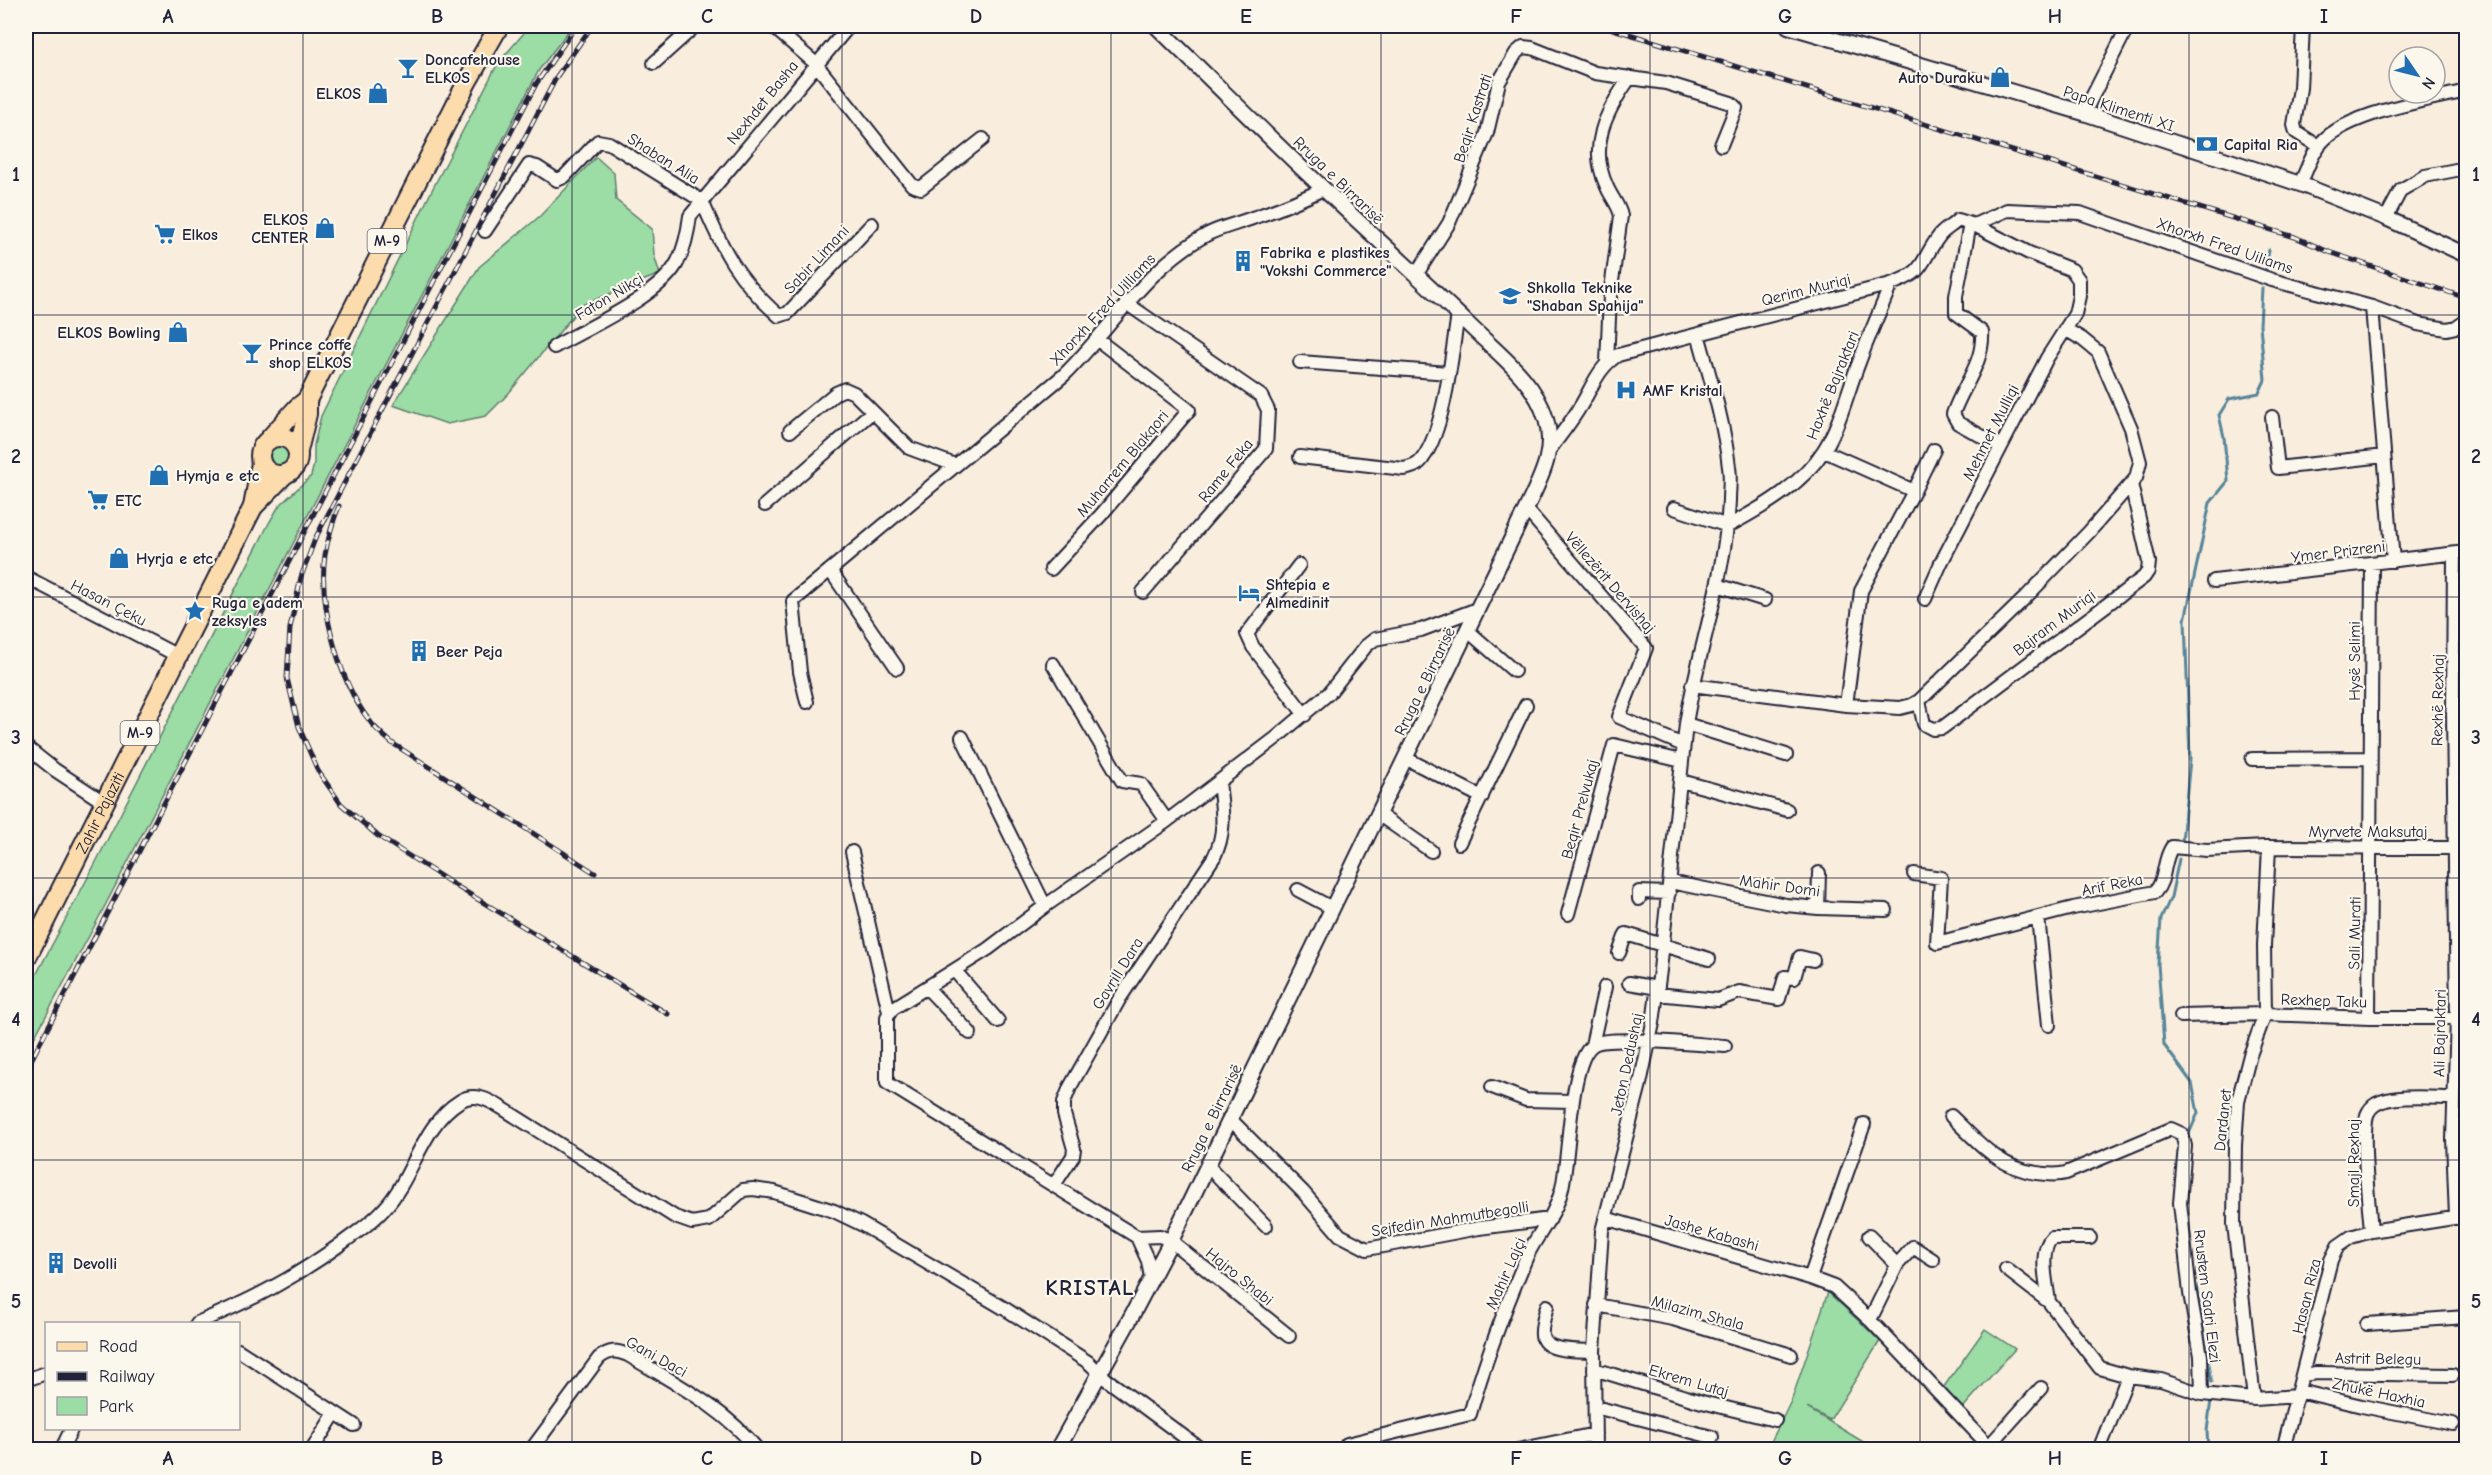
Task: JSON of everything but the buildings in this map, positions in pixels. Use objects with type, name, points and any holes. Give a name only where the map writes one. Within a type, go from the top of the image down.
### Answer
[{"type":"main road","name":"M-9","points":[[261,463],[261,449],[297,408],[307,400],[467,82],[498,26]]},
{"type":"main road","name":"M-9","points":[[285,474],[295,468],[299,457],[298,451],[307,414],[307,400]]},
{"type":"main road","points":[[270,438],[277,436],[288,438],[298,451]]},
{"type":"main road","points":[[261,463],[269,472],[285,474]]},
{"type":"main road","name":"Zahir Pajaziti","points":[[26,958],[253,507],[261,463]]},
{"type":"main road","name":"Zahir Pajaziti","points":[[253,507],[285,474]]},
{"type":"street","points":[[654,63],[695,26]]},
{"type":"street","points":[[772,26],[815,63],[912,185],[921,188],[983,139]]},
{"type":"street","name":"Nexhdet Basha","points":[[702,201],[815,63],[849,26]]},
{"type":"street","name":"Rruga e Birrarisë","points":[[1058,1449],[1171,1240],[1526,509],[1546,465],[1550,449],[1550,434],[1546,417],[1532,390],[1458,314],[1323,189],[1156,26]]},
{"type":"street","name":"Papa Klimenti XI","points":[[1788,26],[2084,113],[2300,184],[2386,218],[2466,255]]},
{"type":"street","points":[[2084,113],[2128,26]]},
{"type":"street","points":[[2303,26],[2300,88],[2294,125],[2296,132],[2318,146]]},
{"type":"street","name":"Beqir Kastrati","points":[[1416,275],[1449,223],[1487,133],[1499,82],[1516,53],[1523,47],[1532,48],[1595,73],[1665,83],[1731,103],[1736,108],[1721,145]]},
{"type":"street","points":[[1550,449],[1580,407],[1607,362],[1611,296],[1621,216],[1606,186],[1598,155],[1598,142],[1607,114],[1629,79]]},
{"type":"street","points":[[2300,184],[2318,146],[2336,131],[2378,113],[2466,91]]},
{"type":"street","name":"Shaban Alia","points":[[485,231],[529,165],[537,167],[557,180],[564,177],[598,141],[609,142],[702,201]]},
{"type":"street","points":[[2386,218],[2401,190],[2425,176],[2466,168]]},
{"type":"street","name":"Xhorxh Fred Uilliams","points":[[807,702],[800,672],[793,601],[1064,375],[1098,340],[1147,280],[1185,248],[1209,233],[1294,204],[1323,189]]},
{"type":"street","name":"Sabir Limani","points":[[702,201],[735,270],[757,297],[779,316],[788,314],[872,224]]},
{"type":"street","name":"Faton Nikçi","points":[[554,347],[622,309],[663,282],[678,263],[690,216],[702,201]]},
{"type":"street","name":"Xhorxh Fred Uiliams","points":[[1972,224],[2007,210],[2080,213],[2272,280],[2372,307],[2434,328],[2456,327],[2466,321]]},
{"type":"street","name":"Qerim Muriqi","points":[[1607,362],[1628,352],[1912,277],[1927,260],[1940,234],[1958,220],[1972,224]]},
{"type":"street","points":[[1972,224],[1956,296],[1956,313],[1982,332],[1982,340],[1974,373],[1953,414],[1958,423],[2001,447]]},
{"type":"street","name":"Mehmet Mulliqi","points":[[1925,599],[2001,447],[2048,358],[2075,314],[2079,280],[2072,270],[2029,253],[1972,224]]},
{"type":"street","name":"Haxhë Bajraktari","points":[[1728,526],[1785,491],[1824,451],[1892,284]]},
{"type":"street","name":"Rame Feka","points":[[1126,303],[1261,396],[1268,410],[1266,449],[1143,592]]},
{"type":"street","points":[[2372,307],[2393,561]]},
{"type":"street","points":[[1300,457],[1404,469],[1414,467],[1423,459],[1442,410],[1458,314]]},
{"type":"street","name":"Bajram Muriqi","points":[[2065,329],[2098,352],[2131,428],[2140,462],[2136,478],[2089,532],[2026,597],[1919,701],[1924,724],[1933,729],[1942,728],[2144,577],[2148,571],[2149,562],[2131,484]]},
{"type":"street","name":"Jeton Dedushaj","points":[[1595,1449],[1593,1351],[1602,1231],[1649,1041],[1670,887],[1686,724],[1692,685],[1717,585],[1728,526],[1730,469],[1718,409],[1698,333]]},
{"type":"street","name":"Muharrem Blakqori","points":[[1051,569],[1101,515],[1189,410],[1098,340]]},
{"type":"street","points":[[1300,362],[1449,373]]},
{"type":"street","points":[[790,431],[836,393],[845,389],[854,393],[909,448],[955,465]]},
{"type":"street","points":[[765,506],[872,412]]},
{"type":"street","points":[[2272,417],[2278,468],[2384,456]]},
{"type":"street","points":[[1846,705],[1861,591],[1934,450]]},
{"type":"street","points":[[1824,451],[1914,491]]},
{"type":"street","points":[[1674,508],[1728,526]]},
{"type":"street","name":"Vëllezërit Dervishaj","points":[[1526,509],[1646,648],[1619,717],[1683,745]]},
{"type":"street","name":"Ymer Prizreni","points":[[2214,581],[2460,553]]},
{"type":"street","name":"Rexhë Rexhaj","points":[[2453,848],[2460,553]]},
{"type":"street","name":"Hysë Selimi","points":[[2372,563],[2372,849]]},
{"type":"street","points":[[1299,565],[1247,634],[1253,647],[1305,715]]},
{"type":"street","points":[[830,570],[897,668]]},
{"type":"street","name":"Hasan Çeku","points":[[26,577],[178,656]]},
{"type":"street","points":[[1717,585],[1765,600]]},
{"type":"street","points":[[889,1012],[955,972],[1219,782],[1305,715],[1329,693],[1349,671],[1366,646],[1375,639],[1421,630],[1477,609]]},
{"type":"street","points":[[1467,630],[1514,670]]},
{"type":"street","points":[[1053,664],[1122,781],[1141,784],[1167,821]]},
{"type":"street","points":[[1692,685],[1846,705],[1900,708],[1919,701]]},
{"type":"street","points":[[1460,843],[1526,705]]},
{"type":"street","points":[[1686,724],[1786,755]]},
{"type":"street","points":[[962,737],[1045,906]]},
{"type":"street","name":"Beqir Prelvukaj","points":[[1568,914],[1614,746],[1682,761]]},
{"type":"street","points":[[26,747],[55,770],[105,803]]},
{"type":"street","points":[[1405,758],[1482,796]]},
{"type":"street","points":[[2252,759],[2371,758]]},
{"type":"street","points":[[1681,781],[1787,810]]},
{"type":"street","name":"Gavrill Dara","points":[[1054,1185],[1073,1156],[1074,1149],[1064,1114],[1064,1102],[1070,1087],[1120,998],[1214,857],[1222,841],[1223,825],[1219,782]]},
{"type":"street","points":[[1378,814],[1431,852]]},
{"type":"street","name":"Arif Reka","points":[[1914,874],[1941,878],[1937,943],[2038,917],[2155,892],[2162,884],[2167,855],[2172,847],[2207,850],[2269,847]]},
{"type":"street","name":"Myrvete Maksutaj","points":[[2269,847],[2466,848]]},
{"type":"street","name":"Dardanet","points":[[2254,1399],[2234,1224],[2235,1144],[2238,1101],[2250,1055],[2265,1014],[2264,945],[2269,847]]},
{"type":"street","name":"Ali Bajraktari","points":[[2453,848],[2462,1018],[2454,1098],[2453,1139],[2461,1217]]},
{"type":"street","name":"Sali Murati","points":[[2369,1018],[2372,849]]},
{"type":"street","points":[[852,852],[889,1012],[887,1083],[1137,1237],[1148,1261],[1151,1278]]},
{"type":"street","points":[[1818,909],[1819,873]]},
{"type":"street","name":"Mahir Domi","points":[[1639,899],[1639,892],[1670,887],[1818,909],[1886,910]]},
{"type":"street","points":[[1298,890],[1332,908]]},
{"type":"street","points":[[2038,917],[2049,1025]]},
{"type":"street","points":[[1619,953],[1626,934],[1709,959]]},
{"type":"street","points":[[1629,983],[1657,991],[1718,1000],[1739,992],[1779,999],[1785,977],[1794,978],[1800,957],[1813,960]]},
{"type":"street","points":[[955,972],[998,1021]]},
{"type":"street","name":"Mahir Lajçi","points":[[1347,1444],[1470,1414],[1487,1355],[1528,1254],[1550,1219],[1562,1192],[1572,1101],[1583,1060],[1592,1045],[1605,987]]},
{"type":"street","points":[[927,988],[970,1033]]},
{"type":"street","name":"Rexhep Taku","points":[[2181,1016],[2265,1014],[2369,1018],[2462,1018]]},
{"type":"street","points":[[1592,1045],[1600,1042],[1649,1041],[1725,1046]]},
{"type":"street","points":[[1492,1087],[1526,1100],[1572,1101]]},
{"type":"street","points":[[199,1322],[262,1294],[297,1275],[372,1221],[386,1208],[416,1155],[447,1111],[462,1100],[476,1096],[502,1108],[675,1217],[692,1223],[709,1220],[743,1190],[774,1192],[834,1212],[861,1224],[1007,1310],[1088,1362],[1202,1449]]},
{"type":"street","name":"Smajl Rexhaj","points":[[2371,1231],[2366,1140],[2367,1116],[2370,1108],[2377,1104],[2401,1099],[2454,1098]]},
{"type":"street","name":"Rrustem Sadri Elezi","points":[[1951,1116],[1997,1159],[2021,1171],[2053,1175],[2066,1173],[2171,1129],[2182,1134],[2185,1146],[2180,1203],[2190,1293],[2201,1356],[2202,1394]]},
{"type":"street","name":"Sejfedin Mahmutbegolli","points":[[1229,1118],[1303,1192],[1340,1235],[1367,1250],[1479,1228],[1550,1219]]},
{"type":"street","points":[[1810,1278],[1864,1124]]},
{"type":"street","points":[[1207,1165],[1266,1226]]},
{"type":"street","name":"Hasan Riza","points":[[2283,1449],[2331,1260],[2338,1246],[2351,1237],[2371,1231],[2461,1217]]},
{"type":"street","name":"Jashe Kabashi","points":[[1605,1218],[1834,1287],[1870,1320],[1989,1448],[2041,1388]]},
{"type":"street","points":[[1137,1237],[1160,1236],[1171,1240]]},
{"type":"street","points":[[1869,1236],[1898,1265]]},
{"type":"street","points":[[2049,1302],[2045,1252],[2047,1242],[2052,1238],[2090,1238]]},
{"type":"street","name":"Hajro Shabi","points":[[1171,1240],[1289,1336]]},
{"type":"street","points":[[1870,1320],[1898,1265],[1913,1247],[1933,1260]]},
{"type":"street","name":"Zhukë Haxhia","points":[[2006,1269],[2049,1302],[2100,1368],[2128,1377],[2161,1380],[2202,1394],[2254,1399],[2298,1394],[2453,1424]]},
{"type":"street","name":"Milazim Shala","points":[[1596,1305],[1672,1319],[1791,1355]]},
{"type":"street","points":[[1547,1306],[1542,1336],[1546,1344],[1593,1351]]},
{"type":"street","points":[[2367,1324],[2466,1317]]},
{"type":"street","name":"Gani Daci","points":[[531,1449],[599,1358],[607,1352],[616,1350],[628,1354],[716,1409],[758,1449]]},
{"type":"street","points":[[240,1351],[354,1425]]},
{"type":"street","name":"Ekrem Lutaj","points":[[1594,1369],[1702,1402],[1775,1420]]},
{"type":"street","points":[[26,1380],[45,1373]]},
{"type":"street","name":"Astrit Belegu","points":[[2303,1375],[2453,1375]]},
{"type":"street","points":[[2099,1449],[2128,1377]]},
{"type":"street","points":[[1595,1407],[1712,1437]]},
{"type":"street","points":[[312,1449],[336,1413]]},
{"type":"street","points":[[61,1449],[71,1430]]},
{"type":"street","points":[[1518,1449],[1595,1434]]},
{"type":"green space","points":[[530,26],[572,26],[539,70],[95,925],[26,1053],[26,994],[269,523],[279,506],[311,476],[314,464],[314,445],[321,416],[433,188],[498,63]]},
{"type":"green space","points":[[596,157],[614,173],[616,200],[652,229],[654,255],[660,274],[582,305],[508,394],[486,416],[447,424],[393,405],[479,267],[540,216]]},
{"type":"green space","points":[[279,444],[287,447],[290,455],[287,463],[279,466],[271,463],[268,455],[271,447]]},
{"type":"green space","points":[[1828,1292],[1880,1341],[1830,1420],[1807,1408],[1875,1449],[1767,1450],[1792,1399]]},
{"type":"green space","points":[[1985,1329],[2015,1349],[1961,1410],[1943,1388]]},
{"type":"waterway","points":[[2266,269],[2269,250]]},
{"type":"waterway","points":[[2182,842],[2190,759],[2185,620],[2210,503],[2228,481],[2224,437],[2219,415],[2229,399],[2259,393],[2265,380],[2260,325],[2262,288]]},
{"type":"waterway","points":[[2179,859],[2171,897],[2161,919],[2158,964],[2164,1045],[2192,1083],[2198,1113],[2188,1136]]},
{"type":"waterway","points":[[2193,1268],[2212,1382]]},
{"type":"waterway","points":[[2208,1450],[2207,1431],[2211,1400]]},
{"type":"railway","points":[[26,1070],[536,84],[576,26]]},
{"type":"railway","points":[[592,26],[557,76],[315,539],[301,577],[290,628],[287,678],[299,727],[318,771],[341,804],[378,836],[456,886],[668,1014]]},
{"type":"railway","points":[[1603,26],[2295,237],[2329,252],[2466,298]]},
{"type":"railway","points":[[339,506],[325,555],[325,596],[328,618],[348,685],[369,720],[392,743],[595,873]]},
{"type":"place","name":"Doncafehouse ELKOS","points":[[408,68]]},
{"type":"place","name":"Auto Duraku","points":[[2000,77]]},
{"type":"place","name":"ELKOS","points":[[378,93]]},
{"type":"place","name":"Capital Ria","points":[[2207,144]]},
{"type":"place","name":"ELKOS CENTER","points":[[325,228]]},
{"type":"place","name":"Elkos","points":[[165,234]]},
{"type":"place","name":"Fabrika e plastikes \"Vokshi Commerce\"","points":[[1243,261]]},
{"type":"place","name":"Shkolla Teknike \"Shaban Spahija\"","points":[[1510,296]]},
{"type":"place","name":"ELKOS Bowling","points":[[178,332]]},
{"type":"place","name":"Prince coffe shop ELKOS","points":[[252,353]]},
{"type":"place","name":"AMF Kristal","points":[[1626,390]]},
{"type":"place","name":"Hymja e etc","points":[[159,475]]},
{"type":"place","name":"ETC","points":[[98,500]]},
{"type":"place","name":"Hyrja e etc","points":[[119,558]]},
{"type":"place","name":"Shtepia e Almedinit","points":[[1249,593]]},
{"type":"place","name":"Ruga e adem zeksyles","points":[[195,611]]},
{"type":"place","name":"Beer Peja","points":[[419,651]]},
{"type":"place","name":"Devolli","points":[[56,1263]]},
{"type":"district","name":"KRISTAL","points":[[1090,1287]]}]
